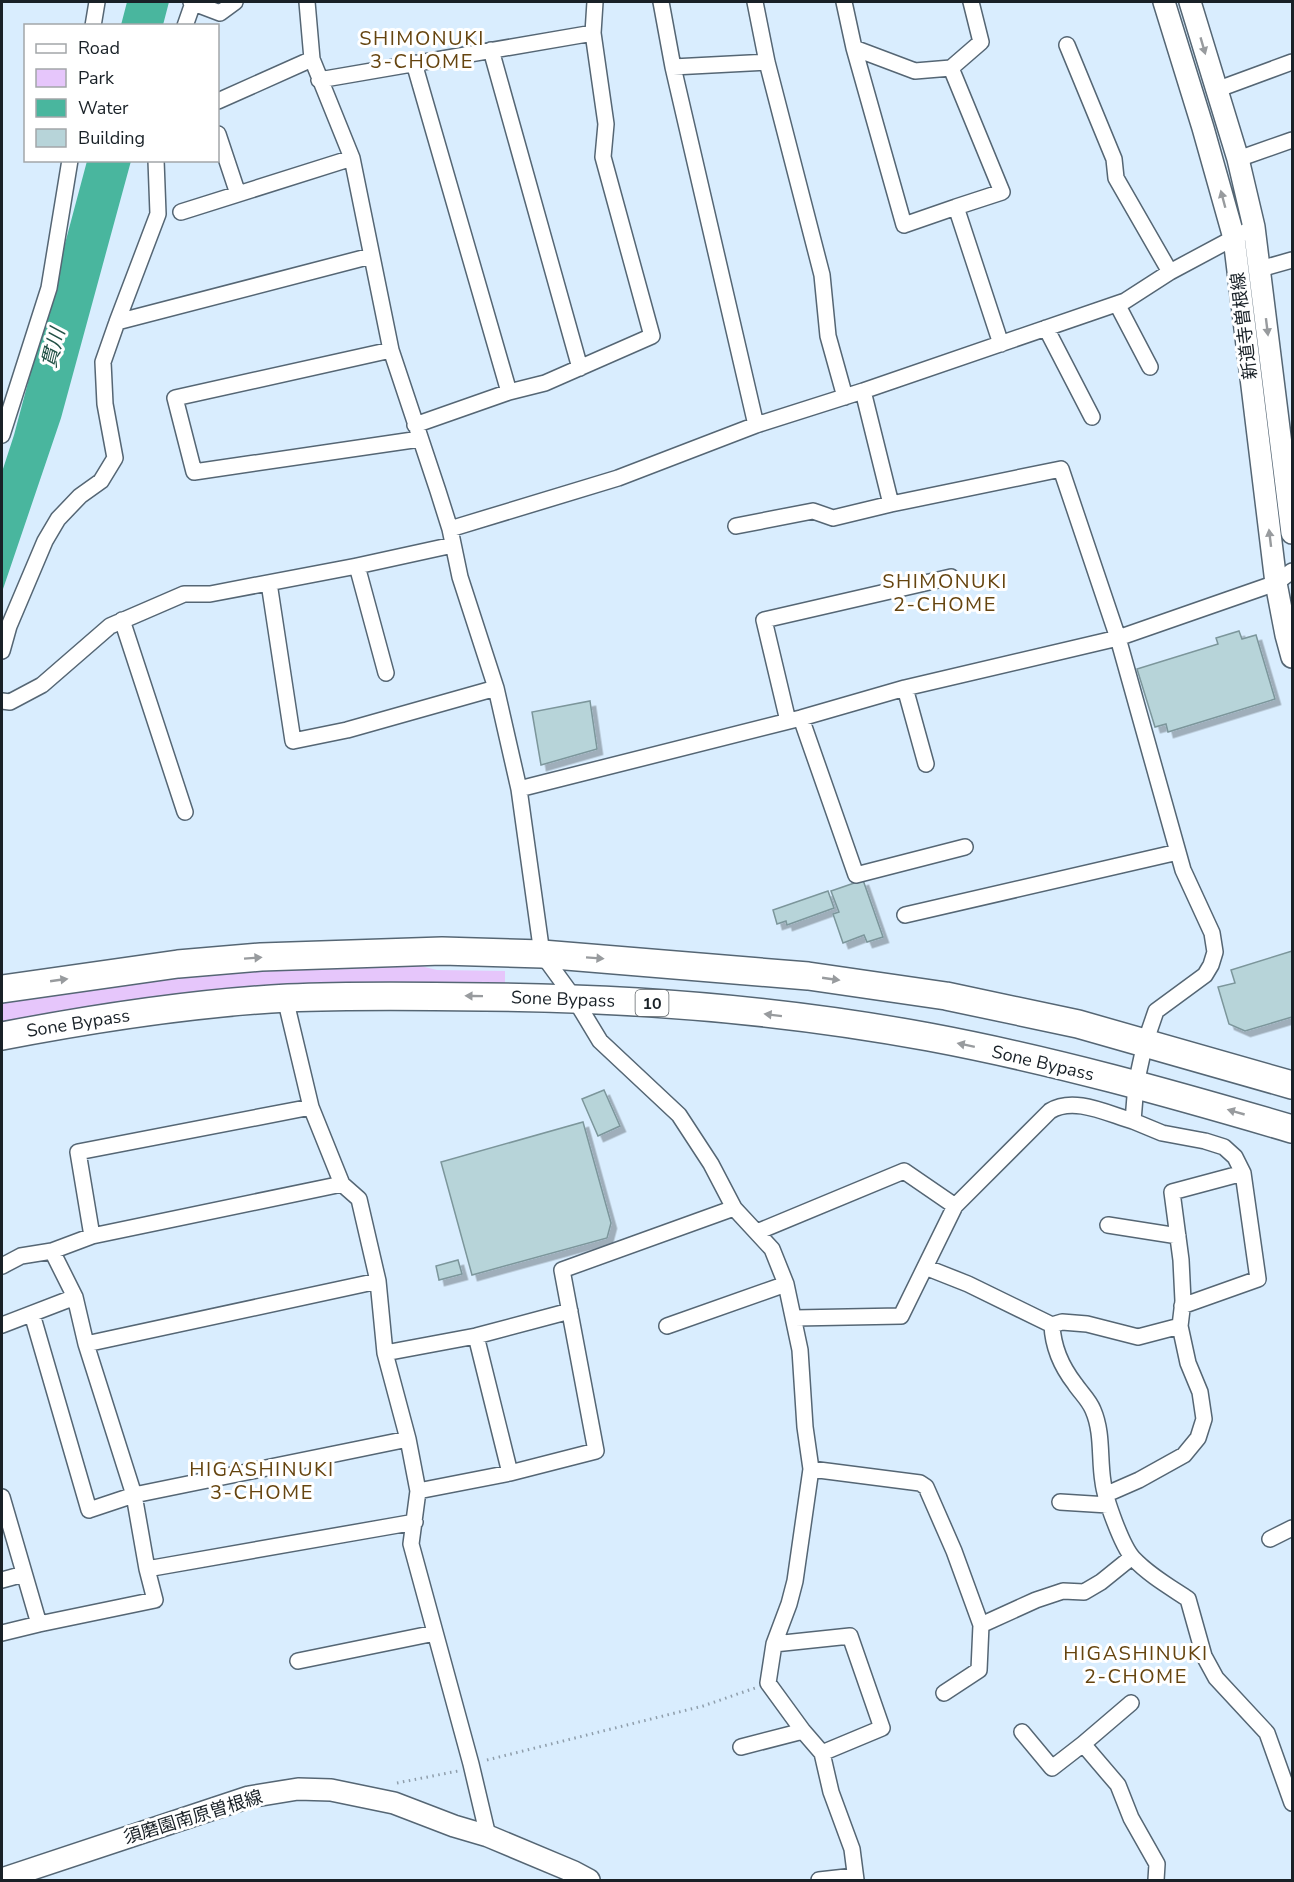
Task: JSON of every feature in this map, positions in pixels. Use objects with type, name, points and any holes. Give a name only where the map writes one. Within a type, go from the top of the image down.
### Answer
[{"type":"highway","name":"10","points":[[2,989],[178,964],[261,957],[442,951],[542,954],[819,977],[946,996],[1078,1024],[1293,1084]]},
{"type":"highway","name":"Sone Bypass","points":[[2,1036],[184,1007],[285,998],[385,995],[574,998],[709,1007],[808,1019],[930,1038],[1136,1084],[1293,1129]]},
{"type":"main road","name":"新道寺曽根線","points":[[1164,2],[1234,238],[1284,577],[1286,635],[1293,657]]},
{"type":"main road","points":[[1190,2],[1238,159],[1254,227]]},
{"type":"main road","name":"新道寺曽根線","points":[[1254,227],[1293,533]]},
{"type":"main road","name":"須磨園南原曽根線","points":[[2,1879],[249,1797],[298,1789],[332,1790],[394,1803],[454,1826],[488,1836],[574,1872],[589,1881]]},
{"type":"street","points":[[93,24],[97,2]]},
{"type":"street","points":[[186,24],[192,2],[220,13],[235,2]]},
{"type":"street","points":[[307,2],[312,59],[352,158],[391,350],[450,529],[460,577],[496,688],[519,789],[542,954],[574,998],[600,1041],[679,1115],[711,1164],[734,1208],[772,1249],[786,1284],[800,1350],[811,1468],[795,1581],[774,1644],[768,1683],[822,1753],[831,1792],[852,1849],[856,1878],[819,1881]]},
{"type":"street","points":[[391,350],[175,398],[195,472],[418,432],[509,392],[545,383],[652,336],[603,157],[606,124],[593,33],[595,2]]},
{"type":"street","points":[[661,2],[673,67],[756,426]]},
{"type":"street","points":[[755,2],[767,62],[822,275],[828,336],[845,397]]},
{"type":"street","points":[[844,2],[854,48],[904,225],[1002,192],[951,68]]},
{"type":"street","points":[[854,48],[915,70],[951,68],[981,42],[972,2]]},
{"type":"street","points":[[319,80],[593,33]]},
{"type":"street","points":[[1067,45],[1114,159],[1116,178],[1170,272]]},
{"type":"street","points":[[491,50],[580,368]]},
{"type":"street","points":[[219,101],[312,59]]},
{"type":"street","points":[[673,67],[767,62]]},
{"type":"street","points":[[1216,90],[1293,62]]},
{"type":"street","points":[[414,63],[509,392]]},
{"type":"street","points":[[219,137],[238,194]]},
{"type":"street","points":[[1238,159],[1293,140]]},
{"type":"street","points":[[181,212],[352,158]]},
{"type":"street","points":[[2,435],[49,288],[70,162]]},
{"type":"street","points":[[2,651],[9,626],[45,541],[58,519],[80,496],[101,481],[115,458],[105,404],[103,362],[158,214],[156,162]]},
{"type":"street","points":[[956,207],[1001,344]]},
{"type":"street","points":[[450,529],[618,478],[756,426],[1125,301],[1170,272],[1254,227]]},
{"type":"street","points":[[117,322],[371,256]]},
{"type":"street","points":[[1260,269],[1293,260]]},
{"type":"street","points":[[1117,304],[1150,367]]},
{"type":"street","points":[[1046,328],[1092,417]]},
{"type":"street","points":[[863,391],[891,504]]},
{"type":"street","points":[[736,526],[813,511],[833,518],[1062,469],[1118,638],[1183,870],[1212,933],[1215,952],[1212,965],[1205,975],[1156,1011],[1145,1042],[1136,1084],[1133,1121]]},
{"type":"street","points":[[2,701],[10,702],[42,685],[110,626],[184,594],[210,594],[453,545]]},
{"type":"street","points":[[357,566],[386,673]]},
{"type":"street","points":[[951,577],[764,621],[795,720],[856,875],[965,847]]},
{"type":"street","points":[[519,789],[795,720],[905,688],[1118,638],[1284,577]]},
{"type":"street","points":[[269,583],[293,741],[346,730],[496,688]]},
{"type":"street","points":[[122,620],[185,812]]},
{"type":"street","points":[[905,688],[927,764]]},
{"type":"street","points":[[905,915],[1178,852]]},
{"type":"street","points":[[285,998],[312,1107],[342,1184],[359,1198],[378,1281],[385,1353],[408,1439],[418,1491],[411,1544],[488,1836]]},
{"type":"street","points":[[795,1318],[902,1316],[956,1206],[1050,1112],[1060,1106],[1077,1105],[1133,1121],[1162,1133],[1224,1147],[1235,1157],[1243,1173],[1258,1279],[1182,1306]]},
{"type":"street","points":[[92,1236],[78,1152],[312,1107]]},
{"type":"street","points":[[758,1232],[904,1171],[956,1206]]},
{"type":"street","points":[[1060,1502],[1108,1499],[1184,1455],[1198,1438],[1204,1419],[1200,1392],[1188,1363],[1180,1326],[1181,1260],[1172,1192],[1243,1173]]},
{"type":"street","points":[[2,1266],[21,1256],[51,1251],[92,1236],[342,1184]]},
{"type":"street","points":[[418,1491],[510,1473],[596,1451],[562,1270],[734,1208]]},
{"type":"street","points":[[1108,1225],[1178,1236]]},
{"type":"street","points":[[2,1633],[155,1600],[134,1495],[86,1344],[75,1297],[51,1251]]},
{"type":"street","points":[[925,1267],[977,1288],[1052,1325],[1062,1322],[1087,1324],[1138,1337],[1180,1326]]},
{"type":"street","points":[[86,1344],[378,1281]]},
{"type":"street","points":[[667,1326],[786,1284]]},
{"type":"street","points":[[2,1325],[75,1297]]},
{"type":"street","points":[[385,1353],[476,1336],[570,1311]]},
{"type":"street","points":[[32,1314],[89,1510],[134,1495],[408,1439]]},
{"type":"street","points":[[1052,1325],[1053,1343],[1059,1358],[1092,1407],[1098,1423],[1103,1483],[1132,1557],[1165,1585],[1188,1599],[1204,1656],[1216,1678],[1267,1732],[1293,1803]]},
{"type":"street","points":[[476,1336],[510,1473]]},
{"type":"street","points":[[811,1468],[920,1483],[926,1487],[954,1551],[981,1625],[979,1670],[944,1693]]},
{"type":"street","points":[[2,1497],[39,1624]]},
{"type":"street","points":[[147,1569],[415,1522]]},
{"type":"street","points":[[1270,1539],[1293,1528]]},
{"type":"street","points":[[981,1625],[1036,1600],[1063,1591],[1084,1592],[1101,1582],[1132,1557]]},
{"type":"street","points":[[2,1580],[24,1574]]},
{"type":"street","points":[[298,1662],[435,1633]]},
{"type":"street","points":[[774,1644],[850,1636],[882,1728],[822,1753]]},
{"type":"street","points":[[1022,1732],[1052,1768],[1131,1703]]},
{"type":"street","points":[[741,1747],[803,1731]]},
{"type":"street","points":[[1083,1744],[1118,1785],[1131,1818],[1157,1864],[1156,1881]]},
{"type":"path","points":[[396,1784],[703,1706],[768,1683]]},
{"type":"green space","points":[[404,962],[437,970],[505,971],[505,985],[2,1024],[2,1002],[88,988],[232,971]]},
{"type":"water","points":[[127,2],[169,2],[163,24],[121,24]]},
{"type":"water","name":"貫川","points":[[87,162],[131,162],[61,418],[2,592],[2,472],[14,435]]},
{"type":"building","points":[[1239,631],[1242,639],[1256,635],[1275,699],[1168,732],[1166,724],[1155,727],[1137,669],[1218,644],[1216,638]]},
{"type":"building","points":[[590,701],[597,749],[541,765],[532,712]]},
{"type":"building","points":[[863,880],[883,937],[867,942],[864,935],[843,943],[833,914],[839,912],[831,891]]},
{"type":"building","points":[[828,891],[834,908],[787,925],[786,921],[777,924],[773,910]]},
{"type":"building","points":[[1292,951],[1292,1017],[1245,1031],[1229,1024],[1218,987],[1235,983],[1231,970]]},
{"type":"building","points":[[604,1090],[620,1126],[598,1136],[582,1099]]},
{"type":"building","points":[[583,1122],[611,1223],[607,1238],[472,1275],[441,1162]]},
{"type":"building","points":[[458,1260],[462,1274],[439,1280],[436,1266]]},
{"type":"district","name":"SHIMONUKI 3-CHOME","points":[[422,50]]},
{"type":"district","name":"SHIMONUKI 2-CHOME","points":[[945,592]]},
{"type":"district","name":"HIGASHINUKI 3-CHOME","points":[[262,1480]]},
{"type":"district","name":"HIGASHINUKI 2-CHOME","points":[[1136,1664]]}]
